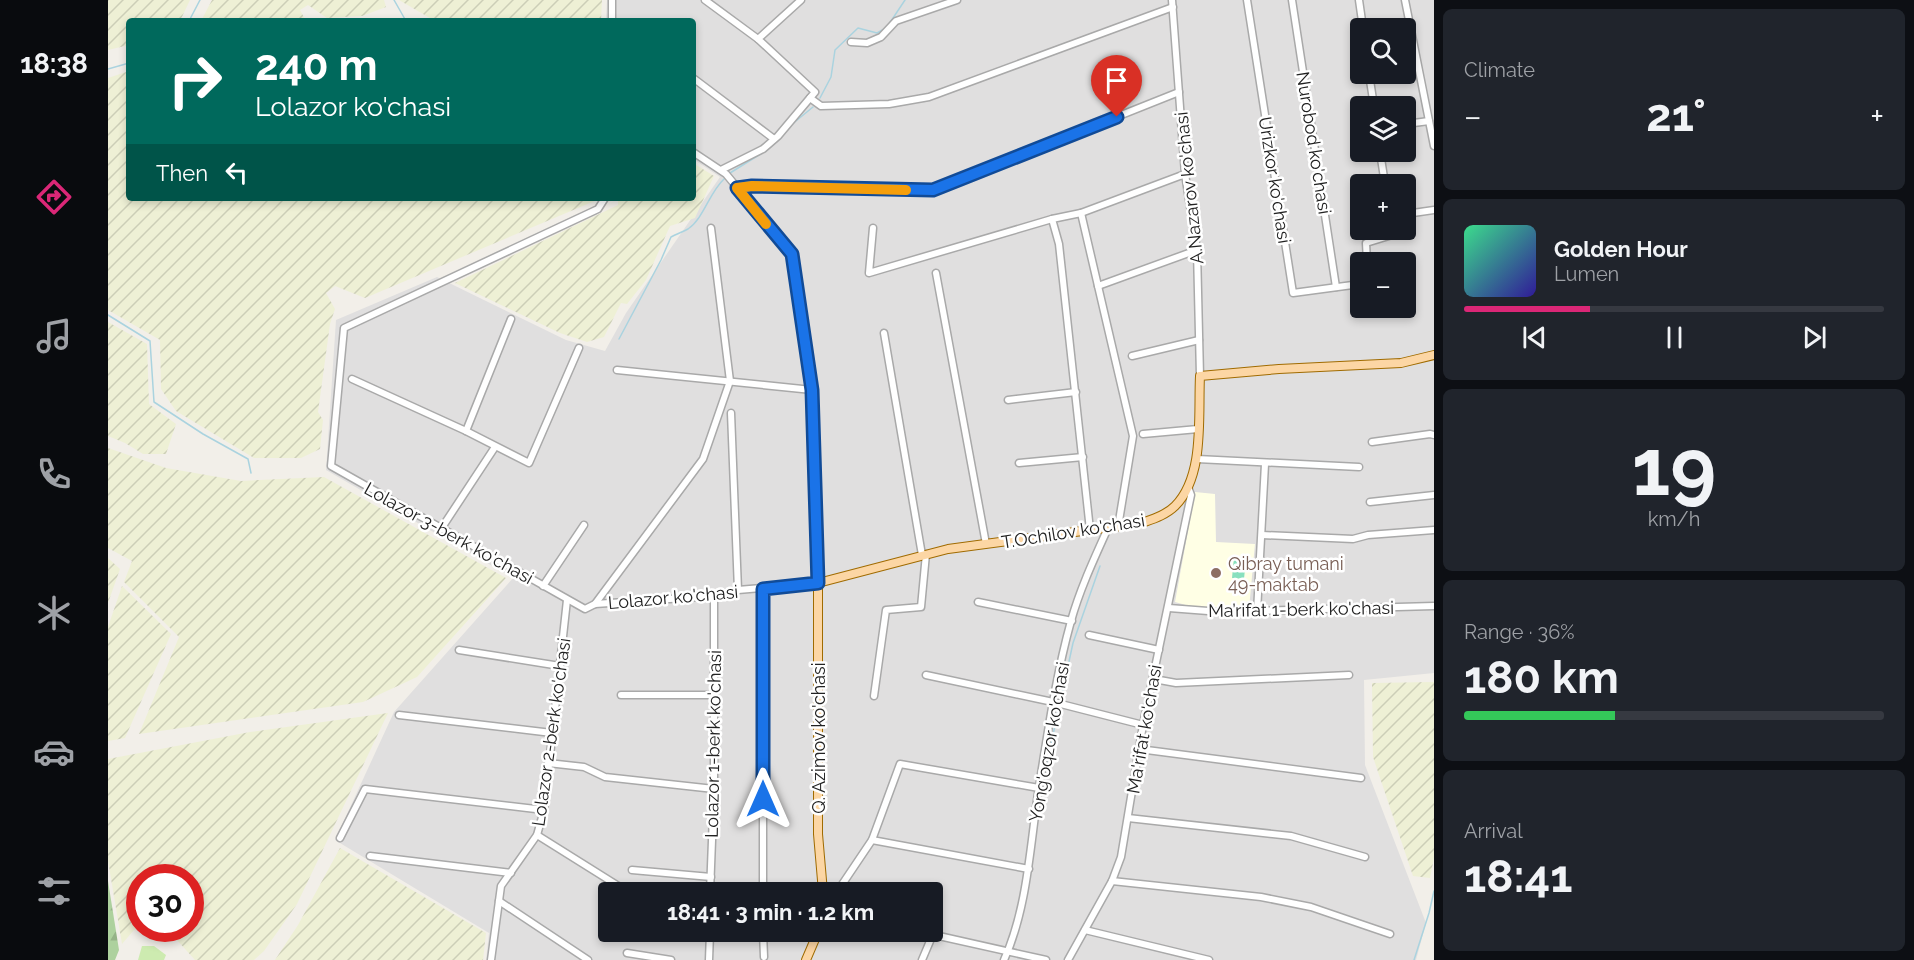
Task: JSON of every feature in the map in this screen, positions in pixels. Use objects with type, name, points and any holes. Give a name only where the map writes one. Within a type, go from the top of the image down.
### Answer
[{"type":"main road","points":[[1200,376],[1279,369],[1401,363],[1434,355]]},
{"type":"main road","name":"T.Ochilov ko'chasi","points":[[818,583],[948,549],[1118,527],[1142,523],[1163,515],[1175,506],[1188,487],[1197,459],[1200,376]]},
{"type":"main road","name":"Q. Azimov ko'chasi","points":[[818,583],[818,834],[822,882]]},
{"type":"main road","points":[[807,960],[814,942]]},
{"type":"street","points":[[612,0],[612,18]]},
{"type":"street","points":[[705,0],[758,39],[815,92],[763,149],[721,171]]},
{"type":"street","points":[[758,39],[801,0]]},
{"type":"street","points":[[851,42],[867,43],[881,37],[896,21],[957,0]]},
{"type":"street","name":"Urizkor ko'chasi","points":[[1247,0],[1293,293],[1350,285]]},
{"type":"street","name":"Nurobod ko'chasi","points":[[1292,0],[1336,287]]},
{"type":"street","points":[[1359,0],[1362,18]]},
{"type":"street","points":[[1405,0],[1434,146]]},
{"type":"street","points":[[810,99],[821,106],[889,104],[929,97],[1173,3]]},
{"type":"street","name":"A.Nazarov ko'chasi","points":[[1173,3],[1185,174],[1197,250],[1200,376]]},
{"type":"street","points":[[696,80],[774,139]]},
{"type":"street","points":[[737,188],[752,186],[933,190],[1179,92]]},
{"type":"street","points":[[1416,123],[1430,121]]},
{"type":"street","points":[[696,154],[721,171],[792,254],[812,390],[818,583]]},
{"type":"street","points":[[873,228],[869,273],[1052,219],[1081,213],[1185,174]]},
{"type":"street","name":"Lolazor 3-berk ko'chasi","points":[[567,600],[331,466],[344,327],[598,209],[603,201]]},
{"type":"street","points":[[1416,213],[1434,210]]},
{"type":"street","points":[[1081,213],[1133,436],[1118,527]]},
{"type":"street","points":[[1052,219],[1059,244],[1090,530]]},
{"type":"street","points":[[595,604],[703,459],[730,381],[711,228]]},
{"type":"street","points":[[1366,252],[1366,243],[1376,240]]},
{"type":"street","points":[[1098,286],[1197,250]]},
{"type":"street","points":[[936,273],[986,544]]},
{"type":"street","points":[[466,431],[511,319]]},
{"type":"street","points":[[874,696],[886,610],[921,608],[924,555],[884,333]]},
{"type":"street","points":[[1132,356],[1199,340]]},
{"type":"street","points":[[352,379],[466,431],[529,463],[579,348]]},
{"type":"street","points":[[617,370],[812,390]]},
{"type":"street","points":[[1008,400],[1076,392]]},
{"type":"street","points":[[731,413],[738,590]]},
{"type":"street","points":[[1143,434],[1198,429]]},
{"type":"street","points":[[1372,442],[1434,435]]},
{"type":"street","points":[[441,529],[495,447]]},
{"type":"street","points":[[1019,463],[1083,457]]},
{"type":"street","points":[[1197,459],[1359,468]]},
{"type":"street","points":[[1257,612],[1265,464]]},
{"type":"street","name":"Ma'rifat ko'chasi","points":[[1068,960],[1112,880],[1121,857],[1143,725],[1191,495],[1188,487]]},
{"type":"street","points":[[1370,502],[1434,495]]},
{"type":"street","points":[[543,586],[584,525]]},
{"type":"street","name":"Yong'oqzor ko'chasi","points":[[1004,960],[1029,869],[1053,702],[1071,621],[1087,575],[1108,528]]},
{"type":"street","points":[[1262,535],[1353,539],[1368,535],[1434,530]]},
{"type":"street","name":"Lolazor ko'chasi","points":[[567,600],[585,609],[595,604],[714,596],[738,590],[818,583]]},
{"type":"street","points":[[763,589],[763,882]]},
{"type":"street","name":"Lolazor 1-berk ko'chasi","points":[[711,882],[714,789],[714,596]]},
{"type":"street","name":"Lolazor 2-berk ko'chasi","points":[[491,960],[501,886],[537,835],[544,810],[567,600]]},
{"type":"street","points":[[978,602],[1071,621]]},
{"type":"street","name":"Ma’rifat 1-berk ko'chasi","points":[[1168,608],[1257,612],[1434,606]]},
{"type":"street","points":[[1089,634],[1159,650]]},
{"type":"street","points":[[459,650],[560,666]]},
{"type":"street","points":[[926,675],[1053,702],[1143,725]]},
{"type":"street","points":[[1154,679],[1176,682],[1349,675]]},
{"type":"street","points":[[621,695],[714,694]]},
{"type":"street","points":[[399,715],[552,733]]},
{"type":"street","points":[[1139,749],[1360,778]]},
{"type":"street","points":[[548,763],[584,767],[605,777],[714,789]]},
{"type":"street","points":[[844,882],[872,840],[900,764],[1039,788]]},
{"type":"street","points":[[339,838],[365,789],[544,810]]},
{"type":"street","points":[[1128,818],[1291,836],[1365,856]]},
{"type":"street","points":[[537,835],[612,882]]},
{"type":"street","points":[[872,840],[1029,869]]},
{"type":"street","points":[[370,856],[511,873]]},
{"type":"street","points":[[632,870],[711,877]]},
{"type":"street","points":[[1112,880],[1262,897],[1311,907],[1390,934]]},
{"type":"street","points":[[499,901],[588,960]]},
{"type":"street","points":[[1085,930],[1209,960]]},
{"type":"street","points":[[943,936],[1046,960]]},
{"type":"street","points":[[709,960],[710,942]]},
{"type":"street","points":[[763,942],[764,957]]},
{"type":"street","points":[[922,960],[930,942]]},
{"type":"street","points":[[627,953],[671,960]]},
{"type":"shaded area","points":[[108,0],[190,0],[181,18],[126,18],[126,46],[108,50]]},
{"type":"shaded area","points":[[212,0],[384,0],[386,7],[362,16],[327,18],[308,5],[300,10],[304,18],[203,18]]},
{"type":"shaded area","points":[[399,0],[602,0],[601,18],[430,18]]},
{"type":"shaded area","points":[[607,0],[1434,0],[1434,673],[1364,680],[1365,765],[1426,923],[1416,960],[486,960],[489,933],[335,840],[394,712],[513,578],[326,470],[336,320],[437,277],[566,340],[605,351],[626,313],[720,177],[696,161],[696,18],[606,18]]},
{"type":"shaded area","points":[[126,72],[126,201],[595,201],[365,298],[335,286],[326,293],[335,309],[330,324],[318,412],[323,420],[320,449],[301,458],[254,458],[176,411],[161,389],[160,340],[108,310],[108,78]]},
{"type":"shaded area","points":[[696,165],[714,176],[695,218],[670,226],[646,280],[627,304],[621,303],[604,337],[587,342],[560,333],[455,283],[618,205],[618,201],[696,201]]},
{"type":"shaded area","points":[[108,322],[147,344],[149,404],[176,424],[166,454],[143,454],[108,436]]},
{"type":"shaded area","points":[[108,448],[166,468],[241,481],[324,477],[506,578],[417,677],[363,702],[139,734],[179,637],[124,582],[132,561],[108,548]]},
{"type":"shaded area","name":"Qibray tumani 49-maktab","points":[[1195,492],[1215,494],[1216,542],[1255,544],[1249,609],[1193,607],[1175,602]]},
{"type":"shaded area","points":[[108,558],[120,569],[108,603]]},
{"type":"shaded area","points":[[122,586],[171,634],[125,738],[108,741],[108,627]]},
{"type":"shaded area","points":[[1434,682],[1434,858],[1430,878],[1413,876],[1373,757],[1372,683]]},
{"type":"shaded area","points":[[388,713],[297,904],[264,951],[254,960],[195,960],[179,942],[204,942],[204,864],[126,864],[126,939],[122,944],[108,861],[108,759],[250,732]]},
{"type":"shaded area","points":[[340,848],[486,933],[483,960],[275,960],[298,925]]},
{"type":"green space","points":[[1234,557],[1246,558],[1244,579],[1232,578]]},
{"type":"green space","points":[[108,881],[119,950],[115,960],[108,960]]},
{"type":"green space","points":[[142,946],[154,946],[166,955],[164,960],[138,960]]},
{"type":"waterway","points":[[191,18],[200,0]]},
{"type":"waterway","points":[[394,0],[404,18]]},
{"type":"waterway","points":[[889,24],[905,0]]},
{"type":"waterway","points":[[820,98],[831,77],[835,50],[858,28],[877,33],[886,28]]},
{"type":"waterway","points":[[108,69],[126,64]]},
{"type":"waterway","points":[[791,125],[813,107]]},
{"type":"waterway","points":[[766,151],[778,140]]},
{"type":"waterway","points":[[730,173],[762,153]]},
{"type":"waterway","points":[[619,339],[671,237],[694,224],[724,179]]},
{"type":"waterway","points":[[108,315],[150,341],[154,402],[203,434],[248,459],[251,473]]},
{"type":"waterway","points":[[1060,703],[1073,643],[1100,566]]},
{"type":"waterway","points":[[1045,772],[1059,707]]},
{"type":"waterway","points":[[1414,960],[1434,891]]},
{"type":"slow traffic","points":[[766,224],[737,188],[752,186],[906,190]]},
{"type":"place","name":"Qibray tumani 49-maktab","points":[[1216,573]]},
{"type":"route","points":[[763,799],[763,589],[818,583],[812,390],[792,254],[737,188],[752,186],[933,190],[1117,117]]}]
